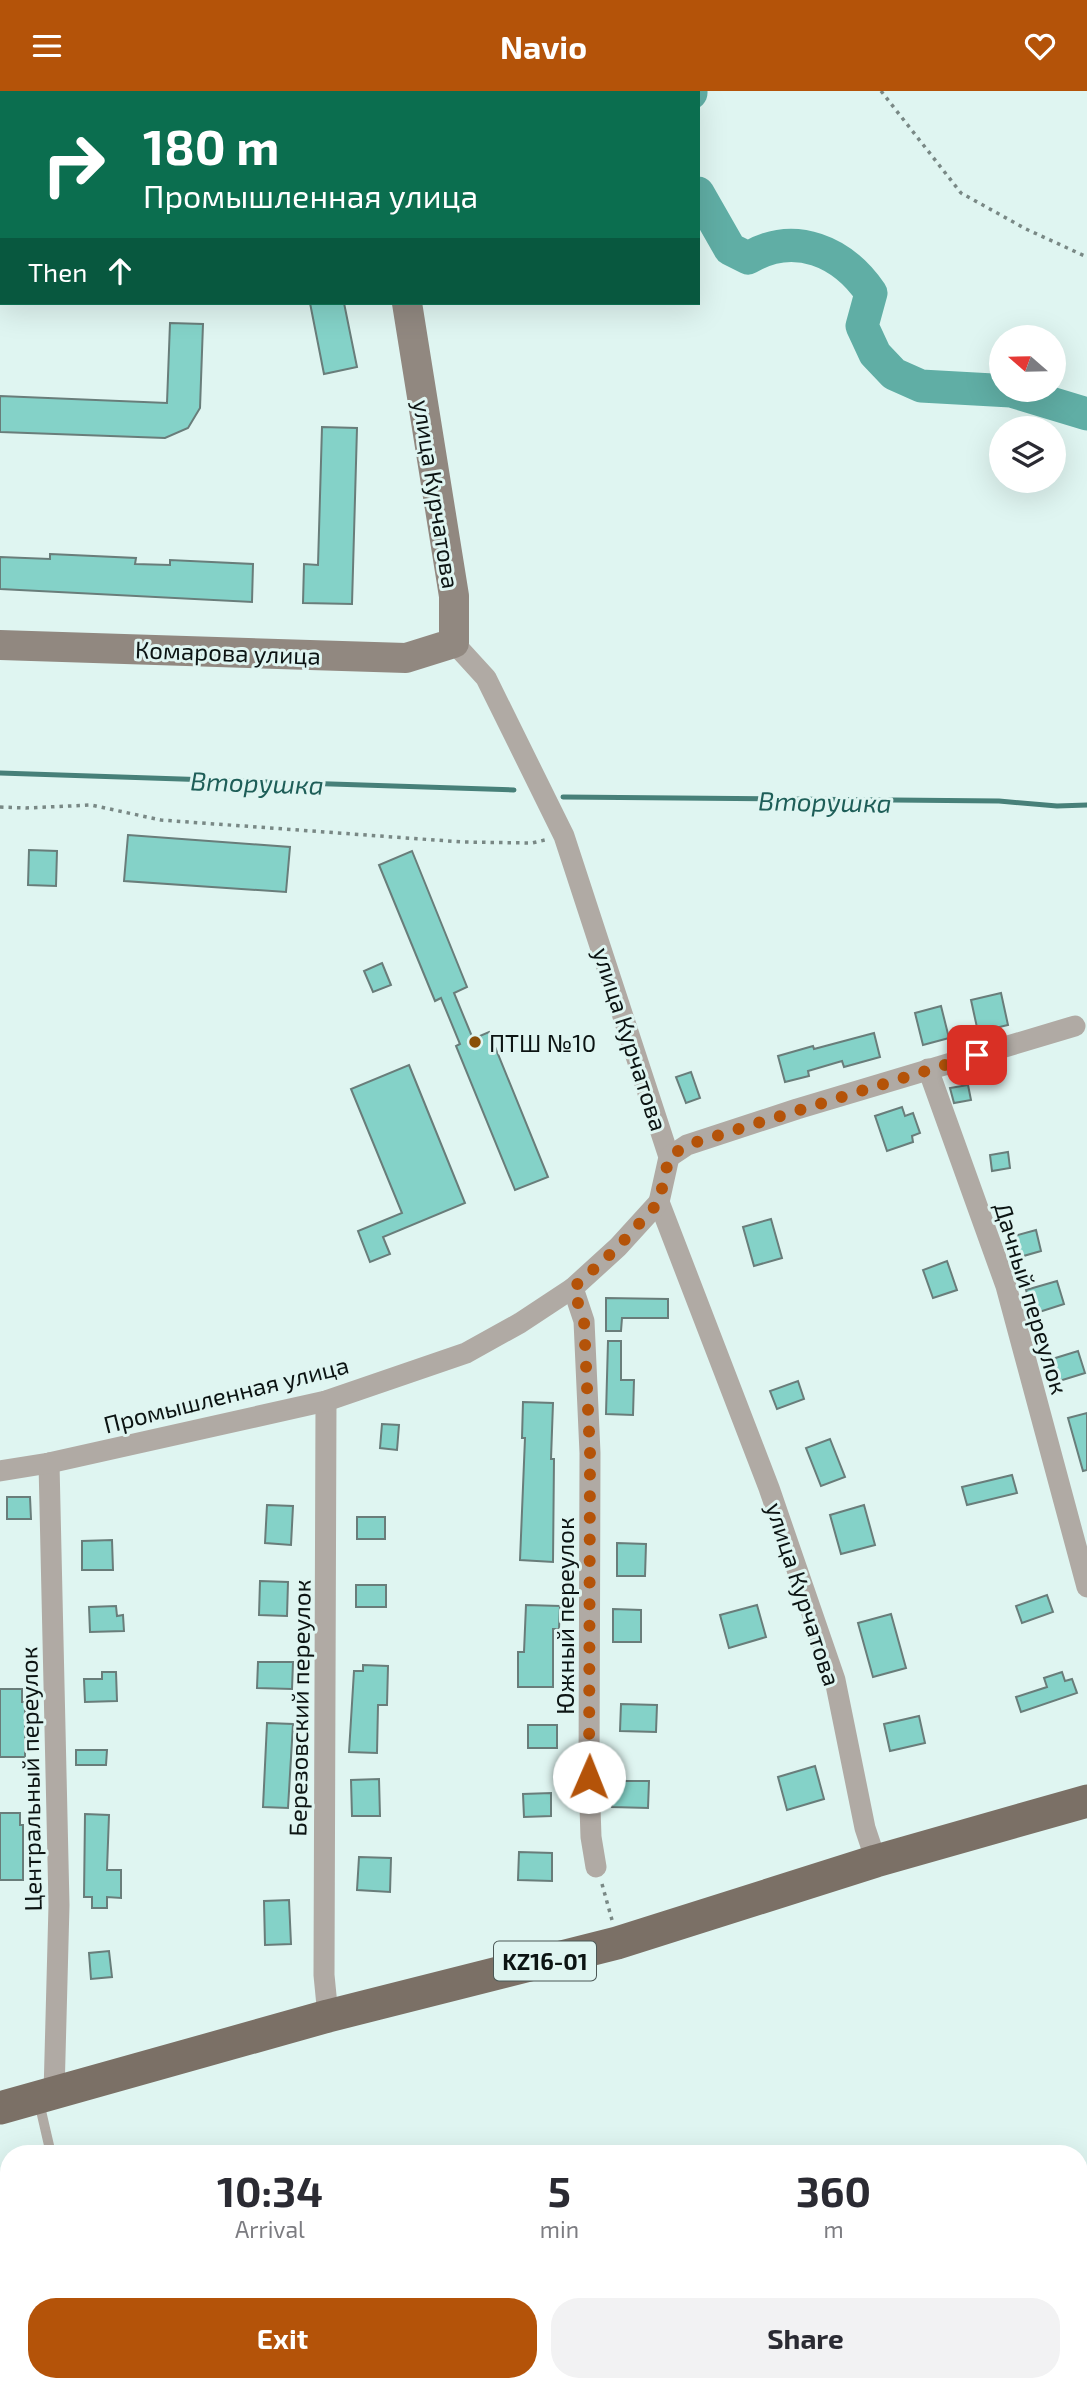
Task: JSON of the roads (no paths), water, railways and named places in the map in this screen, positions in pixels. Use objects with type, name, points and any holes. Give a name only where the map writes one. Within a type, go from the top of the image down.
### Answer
[{"type":"main road","name":"KZ16-01","points":[[0,2108],[328,2016],[617,1943],[876,1861],[1087,1801]]},
{"type":"street","name":"улица Курчатова","points":[[407,305],[454,596],[454,643],[486,678],[564,836],[669,1157],[659,1202],[769,1488],[835,1680],[865,1828],[876,1861]]},
{"type":"street","name":"Комарова улица","points":[[0,645],[406,658],[454,643]]},
{"type":"street","points":[[669,1157],[687,1145],[1075,1025]]},
{"type":"street","name":"Дачный переулок","points":[[928,1069],[1006,1286],[1087,1587]]},
{"type":"street","name":"Промышленная улица","points":[[0,1471],[49,1463],[326,1401],[466,1353],[520,1323],[573,1288],[618,1247],[659,1202]]},
{"type":"street","name":"Южный переулок","points":[[573,1288],[584,1321],[590,1453],[589,1777],[591,1837],[596,1867]]},
{"type":"street","name":"Березовский переулок","points":[[326,1401],[324,1975],[328,2016]]},
{"type":"street","name":"Центральный переулок","points":[[46,2096],[59,1905],[49,1463]]},
{"type":"lane","points":[[46,2096],[50,2145]]},
{"type":"waterway","name":"Вторушка","points":[[700,196],[730,249],[748,258],[783,246],[800,246],[817,250],[847,266],[871,293],[862,326],[875,354],[894,374],[921,386],[1011,391],[1087,414]]},
{"type":"waterway","name":"Вторушка","points":[[0,773],[514,790]]},
{"type":"waterway","name":"Вторушка","points":[[563,797],[999,801],[1057,806],[1087,805]]},
{"type":"place","name":"ПТШ №10","points":[[475,1042]]}]
